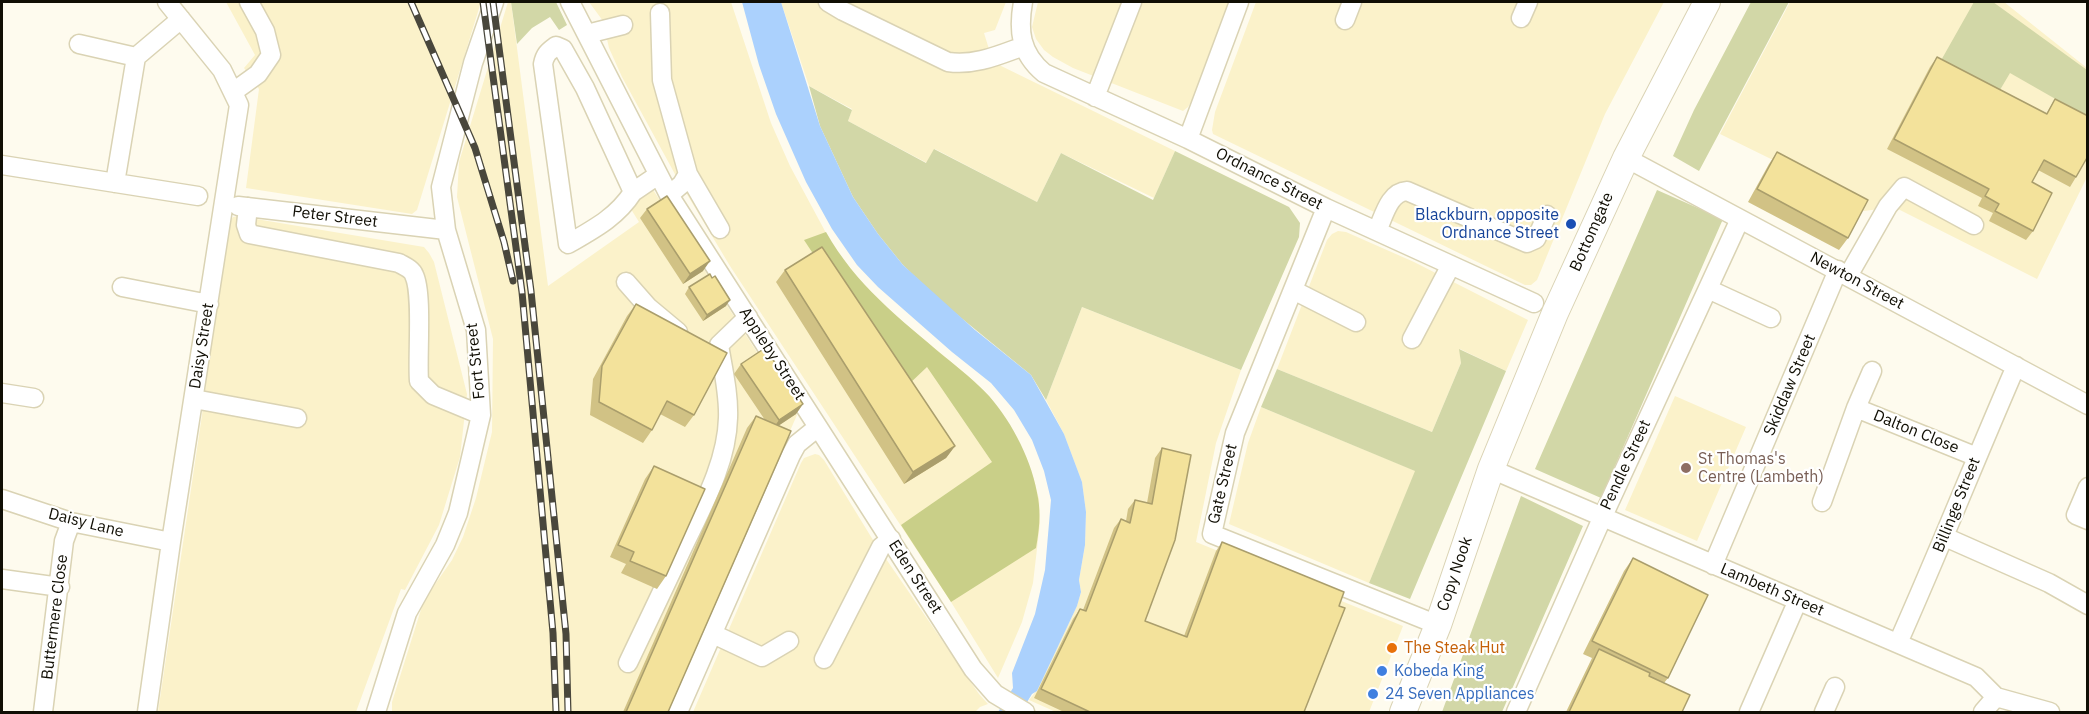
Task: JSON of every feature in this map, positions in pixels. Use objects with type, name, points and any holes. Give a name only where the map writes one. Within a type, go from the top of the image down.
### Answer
[{"type":"highway","name":"Bottomgate","points":[[1491,469],[1555,313],[1626,158],[1707,2]]},
{"type":"highway","name":"Copy Nook","points":[[1403,712],[1438,625],[1491,469]]},
{"type":"street","name":"Daisy Street","points":[[147,712],[239,105],[222,70],[166,2]]},
{"type":"street","points":[[233,92],[258,74],[271,55],[266,31],[249,2]]},
{"type":"street","name":"Fort Street","points":[[376,712],[407,613],[445,545],[458,513],[481,415],[476,330],[446,230],[441,187],[473,63],[494,2]]},
{"type":"street","name":"Appleby Street","points":[[570,2],[669,195],[818,427]]},
{"type":"street","points":[[828,2],[948,62],[960,64],[987,59],[1022,41],[1023,2]]},
{"type":"street","points":[[1095,97],[1132,2]]},
{"type":"street","points":[[1188,139],[1239,2]]},
{"type":"street","points":[[1345,20],[1352,2]]},
{"type":"street","points":[[660,13],[662,80],[688,174],[720,229]]},
{"type":"street","points":[[115,183],[136,57],[181,19]]},
{"type":"street","points":[[587,34],[623,25]]},
{"type":"street","name":"Ordnance Street","points":[[1022,41],[1031,60],[1044,73],[1188,139],[1326,208],[1534,303]]},
{"type":"street","points":[[79,44],[136,57]]},
{"type":"street","points":[[633,192],[581,80],[563,49],[556,46],[545,54],[543,64],[568,244],[604,223],[624,207],[633,192],[658,175]]},
{"type":"street","name":"Newton Street","points":[[1626,158],[2088,405]]},
{"type":"street","points":[[2,165],[198,196]]},
{"type":"street","points":[[669,195],[682,184],[688,174]]},
{"type":"street","name":"Skiddaw Street","points":[[1713,565],[1843,273],[1888,206],[1904,188],[1974,225]]},
{"type":"street","points":[[1377,231],[1393,196],[1400,191],[1407,191],[1527,243],[1536,239],[1547,214]]},
{"type":"street","name":"Peter Street","points":[[225,203],[446,230]]},
{"type":"street","points":[[248,207],[246,225],[249,234],[399,263],[409,269],[414,274],[419,314],[417,356],[419,381],[433,395],[481,415]]},
{"type":"street","name":"Gate Street","points":[[1326,208],[1235,433],[1212,534],[1438,625]]},
{"type":"street","name":"Pendle Street","points":[[1516,712],[1603,516],[1740,219]]},
{"type":"street","points":[[1412,339],[1451,266]]},
{"type":"street","points":[[626,282],[648,306],[688,339],[706,344],[726,382],[728,416],[726,440],[717,471],[628,663]]},
{"type":"street","points":[[122,287],[209,304]]},
{"type":"street","points":[[1708,289],[1771,318]]},
{"type":"street","points":[[1293,290],[1356,322]]},
{"type":"street","points":[[706,344],[748,317]]},
{"type":"street","name":"Billinge Street","points":[[1898,643],[2016,366]]},
{"type":"street","name":"Dalton Close","points":[[1822,502],[1872,371]]},
{"type":"street","points":[[2,393],[34,398]]},
{"type":"street","points":[[194,399],[297,418]]},
{"type":"street","name":"Dalton Close","points":[[1856,408],[1977,457]]},
{"type":"street","points":[[678,712],[791,455],[797,444],[818,427]]},
{"type":"street","name":"Eden Street","points":[[818,427],[973,669],[994,694],[1025,712]]},
{"type":"street","name":"Lambeth Street","points":[[1491,469],[1976,677],[1996,697],[2050,712]]},
{"type":"street","points":[[2088,487],[2076,515],[2088,520]]},
{"type":"street","name":"Daisy Lane","points":[[2,499],[71,522],[171,542]]},
{"type":"street","name":"Buttermere Close","points":[[43,712],[64,541],[71,522]]},
{"type":"street","points":[[1945,537],[2049,584],[2088,605]]},
{"type":"street","points":[[824,659],[881,547],[891,539]]},
{"type":"street","points":[[2,579],[60,587]]},
{"type":"street","points":[[1749,712],[1798,600]]},
{"type":"street","points":[[713,633],[762,657],[789,641]]},
{"type":"street","points":[[1824,712],[1835,687]]},
{"type":"street","points":[[1983,712],[1996,697]]},
{"type":"shaded area","points":[[226,2],[481,2],[417,210],[412,214],[246,188],[259,89],[244,68],[255,55]]},
{"type":"shaded area","points":[[508,2],[511,2],[548,286],[639,222],[629,206],[652,188],[797,415],[666,712],[392,712],[392,702],[424,600],[452,560],[463,537],[476,498],[492,432],[493,339],[457,197],[459,162]]},
{"type":"shaded area","points":[[589,2],[731,2],[771,123],[790,166],[833,246],[860,281],[896,316],[990,397],[1009,425],[1026,457],[1034,480],[1039,499],[1040,523],[1033,583],[1022,622],[998,678],[951,602],[730,266],[676,176],[622,77],[609,48],[603,21]]},
{"type":"shaded area","points":[[781,2],[1006,2],[995,30],[984,33],[993,62],[1175,151],[1154,198],[1061,153],[1037,202],[935,149],[927,163],[848,121],[852,109],[809,86]]},
{"type":"shaded area","points":[[1038,2],[1229,2],[1194,97],[1183,111],[1073,68],[1053,57],[1036,39],[1032,27]]},
{"type":"shaded area","points":[[1256,2],[1664,2],[1605,114],[1537,280],[1531,285],[1525,285],[1213,134],[1215,112]]},
{"type":"shaded area","points":[[1790,2],[2004,2],[2087,68],[2087,177],[2037,279],[1894,207],[1864,211],[1773,160],[1720,134]]},
{"type":"shaded area","points":[[233,217],[424,247],[434,262],[467,394],[460,457],[439,525],[405,590],[401,589],[356,712],[158,712],[202,415],[225,229]]},
{"type":"shaded area","points":[[1338,231],[1346,232],[1414,262],[1528,320],[1506,371],[1460,349],[1461,363],[1432,432],[1277,369],[1327,240]]},
{"type":"shaded area","points":[[1082,307],[1241,370],[1216,443],[1196,542],[1403,626],[1369,712],[1056,712],[1029,700],[1037,690],[1077,606],[1081,592],[1079,580],[1085,545],[1086,512],[1082,482],[1064,434],[1046,400]]},
{"type":"shaded area","name":"St Thomas's Centre (Lambeth)","points":[[1675,396],[1746,427],[1697,541],[1625,510]]},
{"type":"shaded area","points":[[1261,407],[1416,471],[1369,583],[1229,524],[1248,443]]},
{"type":"shaded area","points":[[815,454],[824,460],[873,540],[988,704],[975,712],[693,712],[801,463],[804,458]]},
{"type":"green space","points":[[511,2],[556,2],[567,25],[559,30],[550,17],[532,28],[517,44]]},
{"type":"green space","points":[[1751,2],[1789,2],[1699,171],[1673,156],[1694,110]]},
{"type":"green space","points":[[1974,2],[1993,2],[2087,70],[2087,117],[2010,73],[1997,95],[1939,64]]},
{"type":"green space","points":[[809,86],[852,110],[848,121],[926,163],[934,149],[1037,202],[1061,153],[1153,200],[1175,151],[1289,207],[1300,223],[1299,237],[1241,370],[1082,307],[1046,400],[1031,375],[938,299],[903,265],[878,234],[853,197],[820,126]]},
{"type":"green space","points":[[1657,190],[1723,219],[1601,498],[1535,469]]},
{"type":"green space","points":[[826,232],[850,268],[879,300],[989,396],[1014,431],[1032,471],[1039,511],[1036,548],[951,602],[901,525],[992,462],[927,367],[908,385],[893,374],[804,240]]},
{"type":"green space","points":[[1459,349],[1506,371],[1410,599],[1369,583],[1415,471],[1261,407],[1277,369],[1432,432],[1461,363]]},
{"type":"green space","points":[[1521,496],[1583,526],[1502,712],[1442,712]]},
{"type":"water","points":[[742,2],[781,2],[820,126],[853,197],[903,265],[975,330],[1031,375],[1064,434],[1082,482],[1086,512],[1085,545],[1079,580],[1081,592],[1077,606],[1037,691],[1032,694],[1021,712],[998,712],[1013,688],[1012,673],[1035,614],[1045,570],[1051,500],[1044,471],[1032,440],[1014,410],[991,383],[878,287],[857,265],[832,229],[806,182],[776,114],[759,65]]},
{"type":"building","points":[[1937,57],[2047,114],[2055,99],[2088,116],[2088,156],[2076,177],[2044,160],[2032,182],[2052,193],[2033,231],[1995,211],[1999,204],[1985,196],[1989,189],[1894,139]]},
{"type":"building","points":[[1777,152],[1868,200],[1848,238],[1757,189]]},
{"type":"building","points":[[667,196],[710,261],[690,274],[647,209]]},
{"type":"building","points":[[822,247],[955,446],[913,472],[785,270]]},
{"type":"building","points":[[710,274],[712,278],[715,276],[730,300],[707,315],[689,287]]},
{"type":"building","points":[[636,304],[727,353],[694,415],[667,401],[652,430],[599,402],[602,366]]},
{"type":"building","points":[[765,348],[803,404],[779,420],[741,364]]},
{"type":"building","points":[[756,416],[791,431],[668,712],[626,712]]},
{"type":"building","points":[[1162,448],[1191,455],[1175,540],[1145,621],[1187,637],[1222,542],[1344,592],[1339,606],[1345,608],[1304,712],[1090,712],[1041,689],[1080,609],[1086,611],[1121,519],[1130,523],[1135,500],[1152,504]]},
{"type":"building","points":[[654,466],[705,489],[666,576],[630,561],[634,552],[618,545]]},
{"type":"building","points":[[1633,558],[1708,595],[1668,678],[1592,641]]},
{"type":"building","points":[[1599,649],[1690,695],[1682,712],[1569,712]]},
{"type":"railway","points":[[411,2],[475,148],[504,242],[513,281]]},
{"type":"railway","points":[[483,2],[522,292],[553,633],[556,712]]},
{"type":"railway","points":[[493,2],[531,291],[566,634],[568,712]]},
{"type":"place","name":"Blackburn, opposite Ordnance Street","points":[[1571,224]]},
{"type":"place","name":"St Thomas's Centre (Lambeth)","points":[[1686,468]]},
{"type":"place","name":"The Steak Hut","points":[[1392,648]]},
{"type":"place","name":"Kobeda King","points":[[1382,671]]},
{"type":"place","name":"24 Seven Appliances","points":[[1373,694]]}]
